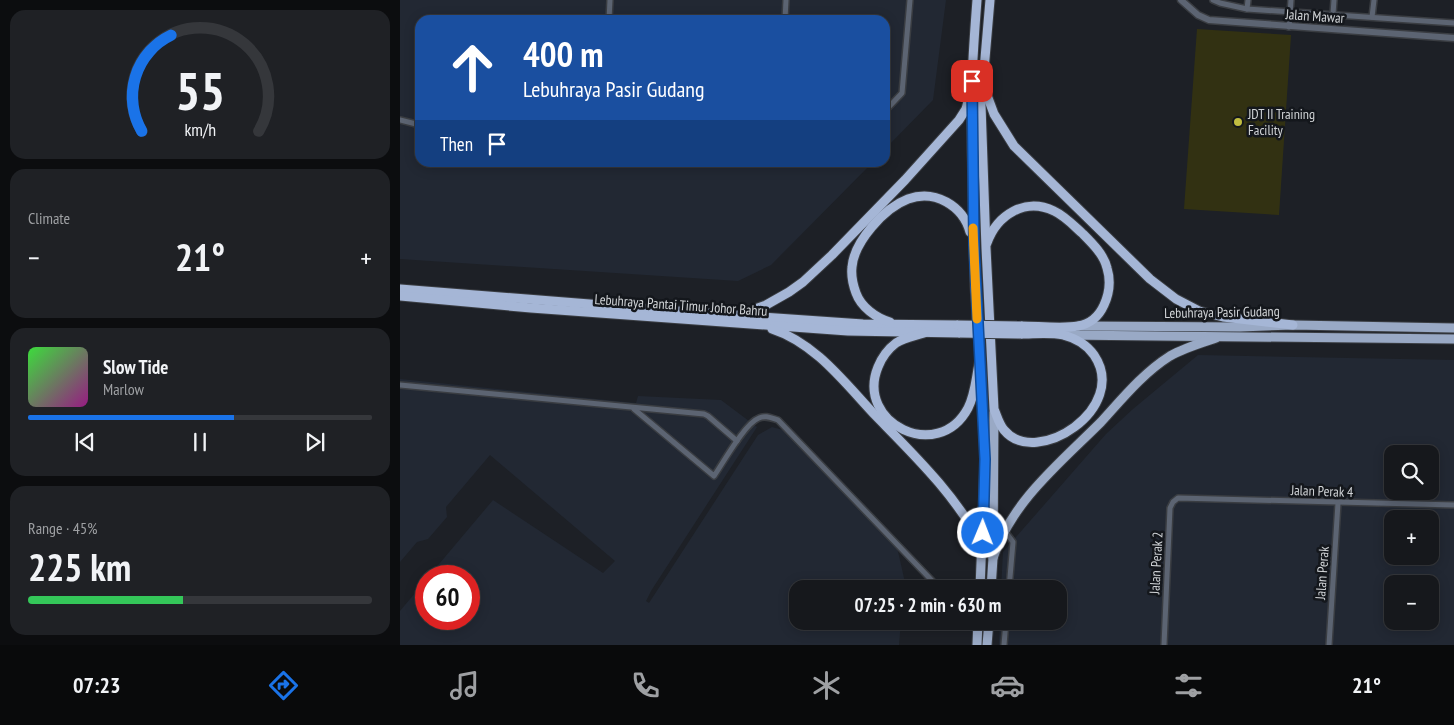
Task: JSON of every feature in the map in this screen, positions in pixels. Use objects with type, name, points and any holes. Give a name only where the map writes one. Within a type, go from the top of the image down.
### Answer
[{"type":"highway","points":[[924,332],[897,343],[882,359],[876,373],[874,388],[878,404],[884,416],[900,429],[917,435],[944,432],[962,416],[972,398],[980,358],[974,245],[972,81],[977,0]]},
{"type":"highway","points":[[990,0],[981,106],[994,409],[1005,432],[1018,439],[1042,442],[1062,434],[1080,422],[1099,400],[1102,388],[1102,372],[1099,364],[1085,345],[1075,339],[1062,335]]},
{"type":"highway","points":[[736,315],[754,310],[777,299],[803,282],[832,255],[905,180],[959,120],[966,109],[972,81]]},
{"type":"highway","points":[[983,82],[994,114],[1014,146],[1150,279],[1176,299],[1199,311],[1223,317],[1293,325]]},
{"type":"highway","points":[[902,324],[879,318],[871,312],[857,296],[853,286],[851,268],[853,258],[873,226],[896,205],[908,199],[920,196],[934,197],[954,206],[963,215],[974,245]]},
{"type":"highway","points":[[986,248],[994,227],[1007,214],[1016,210],[1040,207],[1053,210],[1070,222],[1095,246],[1107,266],[1109,274],[1108,291],[1101,312],[1095,318],[1078,326]]},
{"type":"highway","name":"Lebuhraya Pantai Timur Johor Bahru","points":[[400,289],[493,298],[959,329]]},
{"type":"highway","name":"Lebuhraya Pantai Timur Johor Bahru","points":[[400,296],[531,308],[848,331],[924,332],[959,329]]},
{"type":"highway","points":[[761,325],[779,331],[820,357],[927,469],[972,526],[983,547]]},
{"type":"highway","name":"Lebuhraya Pasir Gudang","points":[[959,329],[1021,330],[1078,326]]},
{"type":"highway","name":"Lebuhraya Pasir Gudang","points":[[1021,330],[1062,335]]},
{"type":"main road","name":"Lebuhraya Pasir Gudang","points":[[1078,326],[1222,327],[1293,325],[1454,328]]},
{"type":"main road","name":"Lebuhraya Pasir Gudang","points":[[1062,335],[1224,335],[1454,339]]},
{"type":"main road","points":[[993,558],[1004,530],[1028,495],[1145,377],[1164,361],[1182,350],[1224,335]]},
{"type":"main road","points":[[980,358],[985,459],[981,580]]},
{"type":"main road","points":[[992,580],[994,409]]},
{"type":"main road","points":[[977,645],[978,630]]},
{"type":"main road","points":[[987,645],[988,630]]},
{"type":"street","points":[[609,15],[610,0]]},
{"type":"street","points":[[785,15],[786,0]]},
{"type":"street","points":[[890,106],[902,93],[910,0]]},
{"type":"street","name":"Jalan Mawar","points":[[1181,0],[1198,15],[1209,20],[1454,38]]},
{"type":"street","points":[[1213,0],[1247,9],[1454,23]]},
{"type":"street","points":[[1247,9],[1248,0]]},
{"type":"street","points":[[1289,27],[1291,0]]},
{"type":"street","points":[[1333,14],[1334,0]]},
{"type":"street","points":[[1372,17],[1374,0]]},
{"type":"street","points":[[400,120],[415,124]]},
{"type":"street","points":[[400,385],[708,416],[737,441]]},
{"type":"street","points":[[634,409],[714,476],[737,441],[754,420],[768,416],[778,420],[931,580]]},
{"type":"street","name":"Jalan Perak 4","points":[[1190,498],[1454,506]]},
{"type":"street","name":"Jalan Perak 2","points":[[1164,645],[1170,508],[1175,500],[1190,498]]},
{"type":"street","name":"Jalan Perak","points":[[1328,645],[1338,502]]},
{"type":"street","points":[[1004,530],[1013,542],[1010,580]]},
{"type":"street","points":[[1004,645],[1005,630]]},
{"type":"shaded area","points":[[400,0],[946,0],[933,100],[890,144],[890,15],[415,15],[415,167],[868,167],[771,265],[738,281],[400,259]]},
{"type":"shaded area","name":"JDT II Training Facility","points":[[1197,29],[1291,35],[1279,215],[1184,209]]},
{"type":"shaded area","points":[[1198,355],[1454,360],[1454,645],[999,645],[1000,630],[1067,630],[1067,580],[1001,580],[1003,552],[1106,434]]},
{"type":"shaded area","points":[[400,379],[636,403],[638,396],[721,400],[757,427],[646,601],[649,603],[758,435],[772,427],[783,430],[897,547],[904,578],[904,580],[789,580],[789,630],[900,630],[899,645],[400,645],[400,611],[415,593],[415,630],[480,630],[480,565],[438,565],[493,500],[603,573],[615,561],[490,455],[446,507],[447,517],[428,539],[417,542],[400,562]]},
{"type":"slow traffic","points":[[973,228],[977,319]]},
{"type":"place","name":"JDT II Training Facility","points":[[1238,122]]},
{"type":"route","points":[[972,81],[974,245],[985,459],[983,533]]}]
